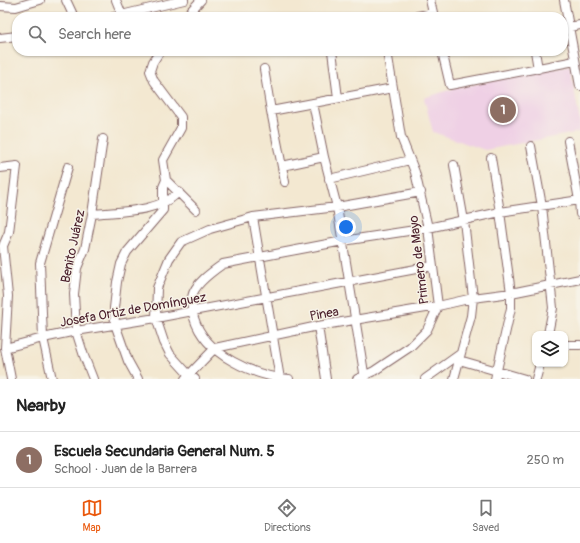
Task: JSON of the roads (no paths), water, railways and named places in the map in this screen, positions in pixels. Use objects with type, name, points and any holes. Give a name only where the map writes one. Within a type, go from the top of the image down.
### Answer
[{"type":"street","points":[[0,6],[16,6],[40,0]]},
{"type":"street","points":[[66,0],[72,12]]},
{"type":"street","points":[[116,0],[121,12]]},
{"type":"street","points":[[134,12],[184,0]]},
{"type":"street","points":[[190,12],[201,0]]},
{"type":"street","points":[[430,0],[433,12]]},
{"type":"street","points":[[564,0],[566,12]]},
{"type":"street","points":[[568,22],[580,86]]},
{"type":"street","points":[[569,27],[580,25]]},
{"type":"street","points":[[0,38],[12,37]]},
{"type":"street","points":[[138,379],[128,361],[115,324],[114,308],[117,282],[127,252],[163,210],[163,187],[166,180],[163,160],[181,128],[181,117],[154,81],[150,71],[152,62],[156,56]]},
{"type":"street","points":[[333,56],[338,98]]},
{"type":"street","name":"Primero de Mayo","points":[[362,378],[410,347],[427,330],[438,306],[428,228],[421,192],[401,137],[388,56]]},
{"type":"street","points":[[443,56],[450,86],[575,61]]},
{"type":"street","points":[[536,56],[538,69]]},
{"type":"street","points":[[264,68],[270,111],[284,182]]},
{"type":"street","points":[[270,111],[393,88]]},
{"type":"street","points":[[313,103],[329,179],[337,207],[355,320],[362,378]]},
{"type":"street","name":"Benito Juárez","points":[[93,379],[76,331],[74,294],[78,268],[85,249],[92,214],[103,139]]},
{"type":"street","points":[[568,141],[579,200],[580,214]]},
{"type":"street","points":[[531,146],[542,206],[553,308],[549,331]]},
{"type":"street","points":[[282,166],[324,157]]},
{"type":"street","points":[[491,158],[511,293],[511,308],[496,375]]},
{"type":"street","points":[[329,179],[410,160]]},
{"type":"street","points":[[454,165],[464,221],[473,298],[471,316],[454,379]]},
{"type":"street","points":[[0,168],[17,166],[9,232],[2,246],[8,296],[3,315],[5,348],[11,379]]},
{"type":"street","points":[[52,379],[43,338],[40,263],[68,167]]},
{"type":"street","points":[[166,180],[196,210]]},
{"type":"street","points":[[92,214],[149,208],[163,203],[178,192]]},
{"type":"street","points":[[215,348],[190,378],[170,354],[164,342],[156,318],[157,288],[169,258],[181,242],[210,229],[253,217],[337,207],[421,192]]},
{"type":"street","points":[[289,379],[280,379],[237,365],[215,348],[203,336],[196,325],[192,310],[192,296],[198,285],[211,272],[223,264],[428,228],[500,212],[579,200]]},
{"type":"street","points":[[253,217],[280,379]]},
{"type":"street","name":"Josefa Ortiz de Domínguez","points":[[5,348],[76,331],[156,318],[266,296],[432,266]]},
{"type":"street","name":"Pinea","points":[[215,348],[318,326],[438,306],[473,298],[511,293],[580,279]]},
{"type":"street","points":[[318,326],[326,379]]},
{"type":"street","points":[[568,345],[580,345]]},
{"type":"street","points":[[460,357],[496,375],[525,379]]},
{"type":"street","points":[[425,379],[460,357]]},
{"type":"street","points":[[536,379],[539,367]]},
{"type":"place","name":"Escuela Secundaria General Num. 5","points":[[503,110]]}]
